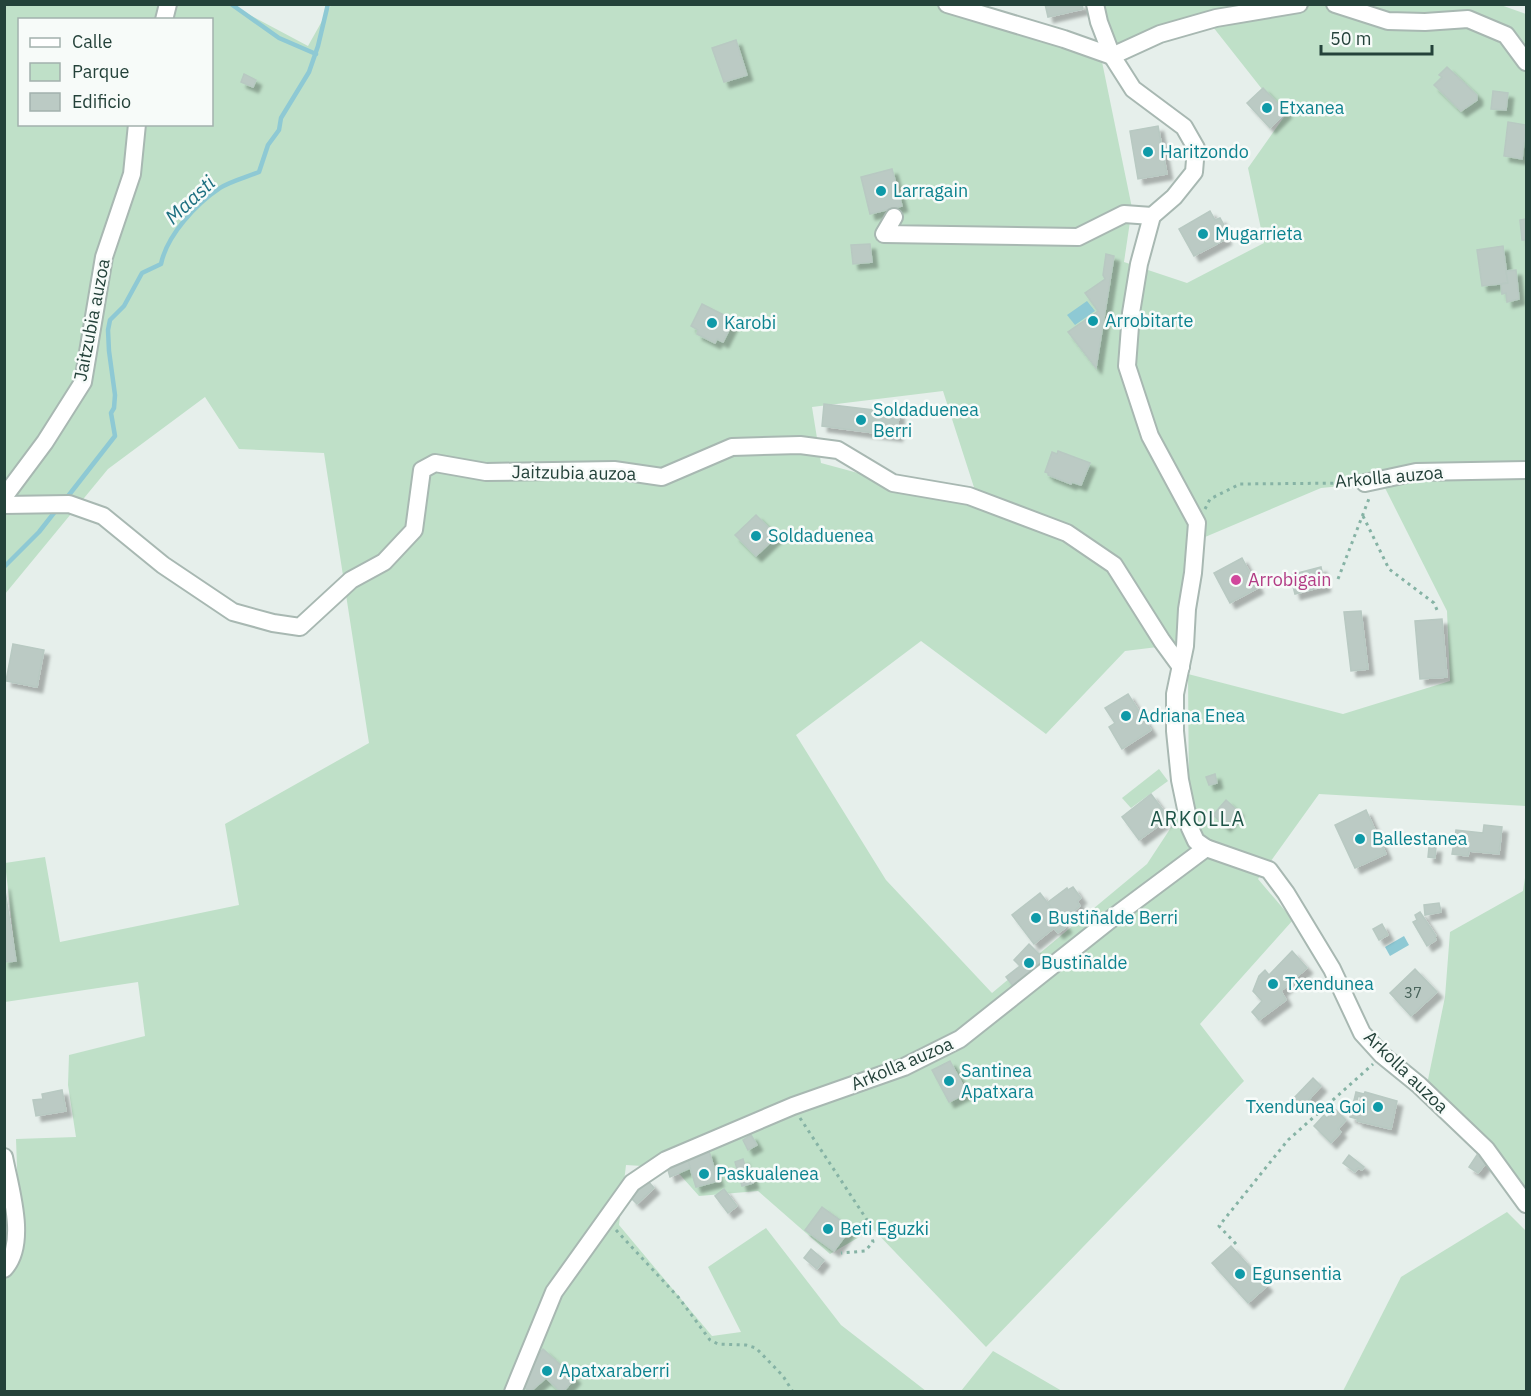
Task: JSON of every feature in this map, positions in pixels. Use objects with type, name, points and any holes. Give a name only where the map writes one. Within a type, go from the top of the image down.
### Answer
[{"type":"street","points":[[947,4],[1112,56],[1160,34],[1216,18],[1299,4]]},
{"type":"street","points":[[1095,4],[1112,56],[1132,89],[1184,127],[1197,148],[1194,172],[1174,197],[1152,216],[1137,274],[1127,366],[1150,436],[1197,523],[1185,646],[1175,694],[1175,731],[1180,780],[1190,828],[1196,841],[1206,848]]},
{"type":"street","points":[[1335,4],[1388,21],[1425,22],[1468,19],[1506,35],[1527,62]]},
{"type":"street","name":"Jaitzubia auzoa","points":[[4,497],[45,442],[83,382],[104,257],[132,174],[137,126]]},
{"type":"street","points":[[894,217],[884,234],[1078,237],[1124,214],[1152,216]]},
{"type":"street","name":"Jaitzubia auzoa","points":[[4,505],[69,504],[103,516],[163,565],[233,612],[273,623],[300,627],[351,580],[384,562],[414,530],[422,470],[435,463],[486,472],[614,470],[662,477],[732,447],[800,445],[838,450],[893,483],[969,496],[1067,533],[1114,565],[1181,667]]},
{"type":"street","name":"Arkolla auzoa","points":[[1365,483],[1416,472],[1527,470]]},
{"type":"street","name":"Arkolla auzoa","points":[[513,1392],[554,1292],[632,1183],[666,1160],[793,1106],[904,1067],[960,1039],[1115,916],[1206,848],[1269,870],[1286,893],[1332,969],[1362,1033],[1382,1055],[1419,1085],[1486,1149],[1525,1198]]},
{"type":"street","points":[[4,1157],[18,1235],[10,1263],[4,1269]]},
{"type":"path","name":"Arkolla auzoa","points":[[1197,523],[1210,500],[1240,484],[1365,483]]},
{"type":"path","points":[[1338,579],[1370,497],[1365,483]]},
{"type":"path","points":[[1363,516],[1389,569],[1434,603],[1437,610]]},
{"type":"path","points":[[1236,1244],[1219,1226],[1288,1140],[1382,1055]]},
{"type":"path","points":[[793,1106],[869,1224],[873,1242],[865,1251],[841,1253]]},
{"type":"path","points":[[607,1218],[679,1298],[710,1340],[718,1344],[747,1345],[756,1348],[783,1376],[793,1392]]},
{"type":"green space","points":[[952,4],[1099,52],[1099,5],[1498,4],[1526,14],[1526,806],[1319,794],[1258,879],[1293,920],[1200,1024],[1244,1081],[986,1347],[873,1229],[830,1254],[758,1191],[699,1196],[674,1168],[626,1165],[619,1225],[712,1336],[741,1332],[708,1267],[766,1228],[841,1325],[926,1391],[5,1391],[5,1272],[20,1252],[16,1139],[76,1137],[68,1085],[69,1055],[145,1036],[138,982],[5,1002],[5,962],[16,960],[5,863],[45,857],[60,942],[239,905],[225,824],[369,743],[324,453],[239,449],[205,397],[108,469],[5,594],[4,5],[231,5],[308,46],[331,5]],"holes":[[[1202,13],[1284,117],[1248,168],[1264,243],[1187,283],[1124,262],[1132,208],[1100,52]],[[943,391],[980,506],[821,463],[812,407]],[[1382,482],[1447,611],[1450,681],[1343,714],[1188,674],[1189,800],[1147,864],[992,993],[886,880],[796,735],[921,641],[1046,734],[1125,651],[1182,644],[1198,540],[1321,488]]]},
{"type":"green space","points":[[1159,769],[1168,781],[1131,808],[1122,798]]},
{"type":"green space","points":[[1526,871],[1526,1195],[1522,1198],[1424,1099],[1445,997],[1450,932],[1523,891]]},
{"type":"green space","points":[[1507,1212],[1526,1231],[1526,1391],[1343,1391],[1401,1277]]},
{"type":"green space","points":[[993,1351],[1062,1391],[961,1391]]},
{"type":"water","points":[[1087,301],[1095,311],[1075,325],[1067,315]]},
{"type":"water","points":[[1404,936],[1409,945],[1390,956],[1385,947]]},
{"type":"building","points":[[1045,4],[1082,4],[1083,9],[1048,17]]},
{"type":"building","points":[[736,40],[747,75],[724,82],[712,48]]},
{"type":"building","points":[[1447,67],[1477,95],[1477,100],[1461,111],[1434,85],[1442,77],[1439,75]]},
{"type":"building","points":[[244,74],[256,80],[253,87],[241,82]]},
{"type":"building","name":"Etxanea","points":[[1263,88],[1286,112],[1270,128],[1247,103]]},
{"type":"building","points":[[1493,91],[1508,93],[1506,110],[1491,109]]},
{"type":"building","points":[[1508,122],[1526,125],[1522,159],[1504,156]]},
{"type":"building","name":"Haritzondo","points":[[1158,126],[1167,174],[1138,179],[1130,131]]},
{"type":"building","name":"Larragain","points":[[892,169],[902,206],[870,214],[861,177]]},
{"type":"building","name":"Mugarrieta","points":[[1210,211],[1215,220],[1220,218],[1225,227],[1221,230],[1226,239],[1194,256],[1179,229]]},
{"type":"building","points":[[1526,219],[1526,240],[1522,240],[1520,220]]},
{"type":"building","points":[[870,244],[872,262],[853,264],[851,245]]},
{"type":"building","points":[[1503,246],[1508,283],[1482,286],[1477,250]]},
{"type":"building","name":"Arrobitarte","points":[[1106,254],[1114,256],[1096,368],[1068,332],[1098,311],[1085,293],[1105,279],[1103,275]]},
{"type":"building","points":[[1516,270],[1519,299],[1507,302],[1506,293],[1502,294],[1501,284],[1508,283],[1506,271]]},
{"type":"building","name":"Karobi","points":[[702,304],[734,320],[723,342],[717,339],[715,343],[697,334],[698,330],[691,326]]},
{"type":"building","name":"Soldaduenea Berri","points":[[824,404],[899,413],[897,436],[822,426]]},
{"type":"building","points":[[1058,451],[1090,463],[1081,485],[1072,482],[1071,484],[1045,472],[1052,452],[1057,454]]},
{"type":"building","name":"Soldaduenea","points":[[756,515],[777,536],[756,556],[735,535]]},
{"type":"building","name":"Arrobigain","points":[[1242,558],[1258,588],[1230,603],[1214,573]]},
{"type":"building","points":[[1321,567],[1325,586],[1295,594],[1290,575]]},
{"type":"building","points":[[1361,611],[1368,669],[1351,671],[1344,612]]},
{"type":"building","points":[[1442,619],[1447,677],[1420,679],[1415,621]]},
{"type":"building","points":[[13,644],[44,650],[37,687],[6,681]]},
{"type":"building","name":"Adriana Enea","points":[[1128,694],[1151,730],[1122,749],[1109,727],[1115,723],[1105,708]]},
{"type":"building","points":[[1215,774],[1217,783],[1209,785],[1206,777]]},
{"type":"building","points":[[1151,794],[1169,818],[1139,840],[1122,817]]},
{"type":"building","points":[[1226,800],[1238,811],[1225,826],[1213,815]]},
{"type":"building","name":"Ballestanea","points":[[1366,810],[1386,854],[1355,868],[1335,825]]},
{"type":"building","points":[[1484,825],[1502,827],[1499,854],[1469,851],[1468,856],[1452,854],[1456,830],[1483,833]]},
{"type":"building","points":[[1429,847],[1436,847],[1435,858],[1428,857]]},
{"type":"building","points":[[4,884],[16,961],[4,962]]},
{"type":"building","points":[[1073,887],[1081,898],[1077,901],[1080,906],[1061,921],[1047,903],[1067,888],[1068,890]]},
{"type":"building","name":"Bustiñalde Berri","points":[[1040,893],[1066,927],[1058,933],[1054,928],[1034,944],[1012,915]]},
{"type":"building","points":[[1439,903],[1441,912],[1425,915],[1424,905]]},
{"type":"building","points":[[1420,912],[1436,936],[1436,940],[1427,946],[1413,922],[1417,920],[1415,915]]},
{"type":"building","points":[[1382,924],[1388,935],[1379,940],[1373,929]]},
{"type":"building","name":"Bustiñalde","points":[[1029,944],[1044,959],[1013,986],[1006,977],[1020,966],[1014,960]]},
{"type":"building","name":"Txendunea","points":[[1292,951],[1307,968],[1281,991],[1286,1000],[1259,1020],[1252,1012],[1262,1001],[1253,991],[1259,976],[1265,970],[1269,975]]},
{"type":"building","points":[[1415,969],[1437,992],[1411,1016],[1390,993]]},
{"type":"building","name":"Santinea Apatxara","points":[[950,1061],[967,1093],[949,1102],[932,1070]]},
{"type":"building","points":[[1313,1078],[1321,1086],[1303,1106],[1294,1098]]},
{"type":"building","points":[[62,1090],[66,1111],[36,1116],[33,1100],[43,1099],[42,1094]]},
{"type":"building","name":"Txendunea Goi","points":[[1356,1092],[1364,1094],[1365,1092],[1397,1101],[1391,1129],[1357,1121],[1358,1119],[1350,1117]],"holes":[[[1358,1096],[1363,1098],[1359,1115],[1354,1114]]]},
{"type":"building","points":[[1335,1109],[1346,1120],[1338,1129],[1341,1132],[1331,1143],[1314,1126],[1324,1115],[1327,1118]]},
{"type":"building","points":[[751,1135],[757,1145],[748,1150],[743,1140]]},
{"type":"building","name":"Paskualenea","points":[[709,1151],[718,1181],[696,1187],[687,1158]]},
{"type":"building","points":[[1349,1155],[1364,1167],[1362,1170],[1358,1168],[1355,1172],[1343,1163]]},
{"type":"building","points":[[1477,1155],[1486,1163],[1478,1173],[1469,1167]]},
{"type":"building","points":[[688,1159],[690,1168],[670,1177],[667,1167]]},
{"type":"building","points":[[743,1159],[753,1183],[742,1186],[735,1162]]},
{"type":"building","points":[[648,1181],[654,1188],[637,1204],[631,1198]]},
{"type":"building","points":[[724,1189],[737,1206],[728,1213],[715,1196]]},
{"type":"building","name":"Beti Eguzki","points":[[822,1207],[851,1228],[834,1251],[805,1230]]},
{"type":"building","name":"Egunsentia","points":[[1231,1246],[1267,1286],[1248,1303],[1212,1263]]},
{"type":"building","points":[[811,1249],[824,1260],[817,1269],[804,1258]]},
{"type":"building","name":"Apatxaraberri","points":[[543,1349],[575,1378],[563,1392],[546,1378],[530,1392],[524,1387],[530,1364]]},
{"type":"waterway","points":[[231,4],[279,38],[316,54]]},
{"type":"waterway","name":"Maasti","points":[[65,500],[115,436],[111,413],[114,408],[115,395],[109,351],[110,320],[124,306],[142,273],[161,264],[169,242],[192,211],[220,188],[259,172],[268,145],[279,130],[281,118],[309,72],[328,4]]},
{"type":"waterway","name":"Maasti","points":[[4,567],[39,532],[57,509]]},
{"type":"place","name":"Etxanea","points":[[1267,108]]},
{"type":"place","name":"Haritzondo","points":[[1148,152]]},
{"type":"place","name":"Larragain","points":[[881,191]]},
{"type":"place","name":"Mugarrieta","points":[[1203,234]]},
{"type":"place","name":"Arrobitarte","points":[[1093,321]]},
{"type":"place","name":"Karobi","points":[[712,323]]},
{"type":"place","name":"Soldaduenea Berri","points":[[861,420]]},
{"type":"place","name":"Soldaduenea","points":[[756,536]]},
{"type":"place","name":"Arrobigain","points":[[1236,580]]},
{"type":"place","name":"Adriana Enea","points":[[1126,716]]},
{"type":"place","name":"Ballestanea","points":[[1360,839]]},
{"type":"place","name":"Bustiñalde Berri","points":[[1036,918]]},
{"type":"place","name":"Bustiñalde","points":[[1029,963]]},
{"type":"place","name":"Txendunea","points":[[1273,984]]},
{"type":"place","name":"Santinea Apatxara","points":[[949,1081]]},
{"type":"place","name":"Txendunea Goi","points":[[1378,1107]]},
{"type":"place","name":"Paskualenea","points":[[704,1174]]},
{"type":"place","name":"Beti Eguzki","points":[[828,1229]]},
{"type":"place","name":"Egunsentia","points":[[1240,1274]]},
{"type":"place","name":"Apatxaraberri","points":[[547,1371]]},
{"type":"district","name":"ARKOLLA","points":[[1198,819]]}]
